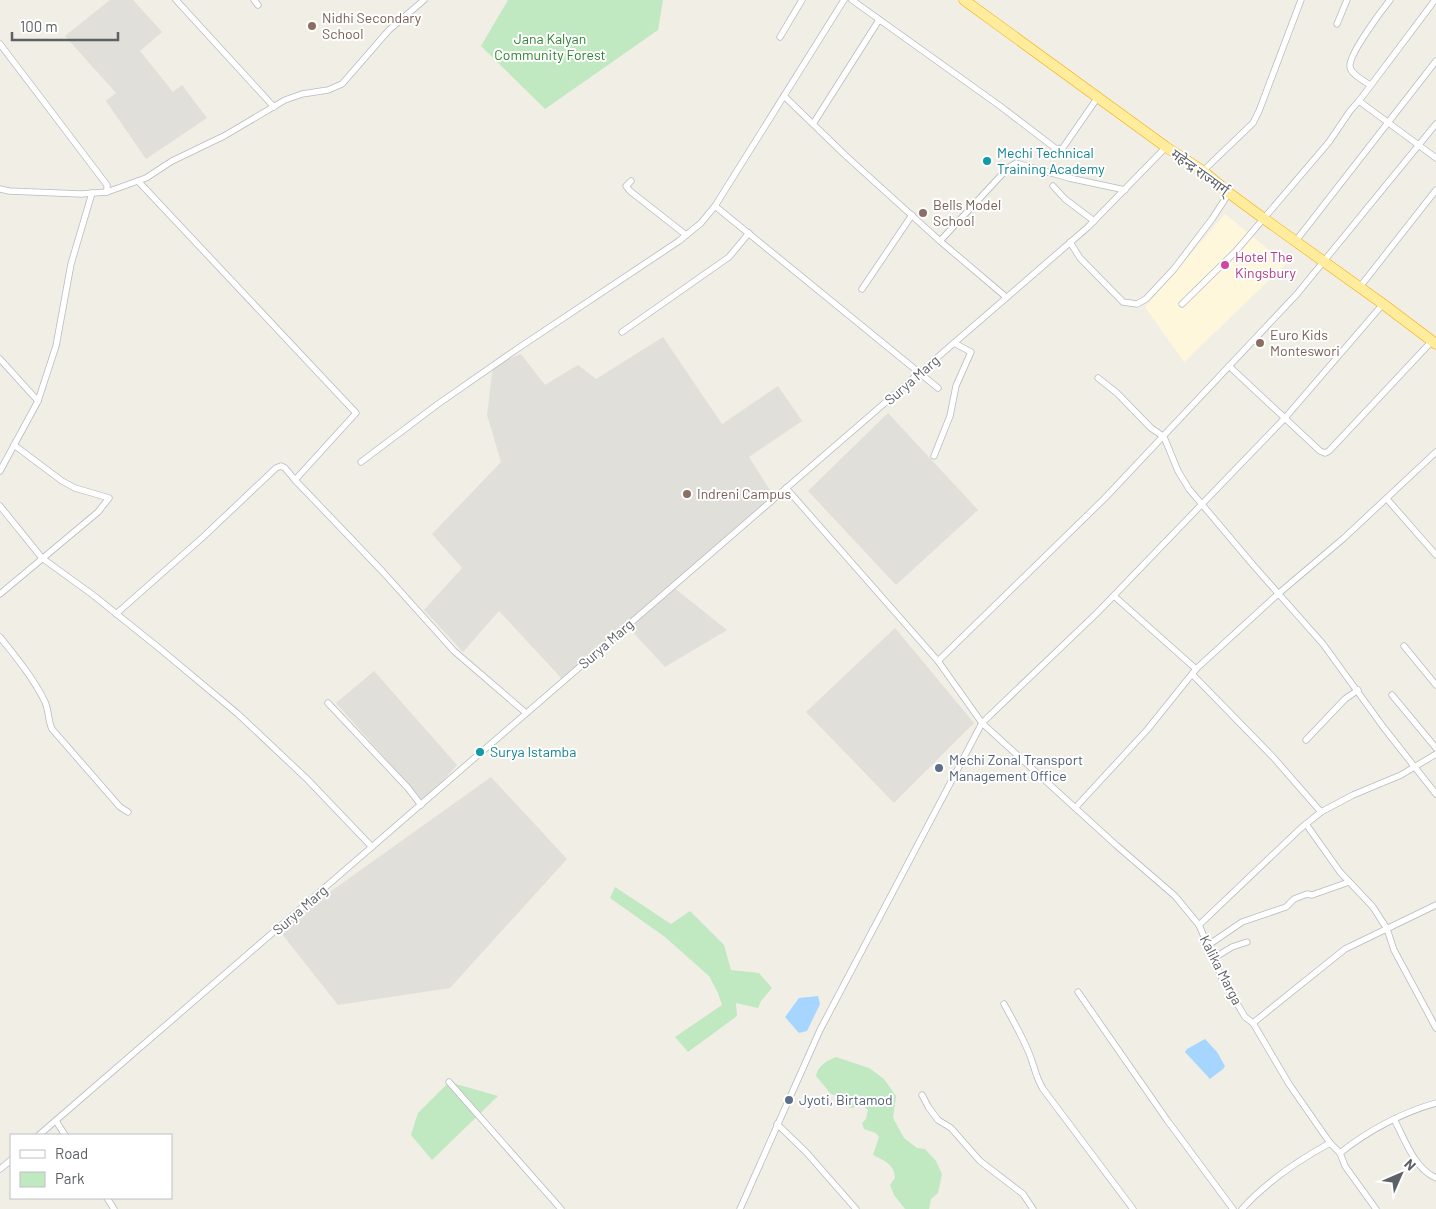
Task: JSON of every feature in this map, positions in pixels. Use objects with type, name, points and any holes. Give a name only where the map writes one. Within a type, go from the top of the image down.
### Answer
[{"type":"highway","name":"महेन्द्र राज्मार्ग्","points":[[964,0],[1166,147],[1203,171],[1229,193],[1434,343]]},
{"type":"street","points":[[176,0],[274,107]]},
{"type":"street","points":[[0,189],[9,191],[107,192],[146,178],[172,161],[224,136],[285,100],[302,94],[328,90],[342,84],[389,30],[424,0]]},
{"type":"street","points":[[780,37],[802,0]]},
{"type":"street","points":[[361,462],[487,369],[701,223],[715,206],[844,0]]},
{"type":"street","points":[[852,0],[1000,106],[1055,148],[1062,149],[1098,97]]},
{"type":"street","points":[[1203,171],[1253,123],[1301,0]]},
{"type":"street","points":[[1337,24],[1347,0]]},
{"type":"street","points":[[1370,85],[1352,71],[1350,63],[1358,45],[1378,14],[1390,0]]},
{"type":"street","points":[[1182,304],[1236,251],[1329,142],[1350,111],[1435,0]]},
{"type":"street","points":[[813,124],[879,20]]},
{"type":"street","points":[[0,44],[107,184],[107,192]]},
{"type":"street","points":[[1295,242],[1436,61]]},
{"type":"street","points":[[784,96],[940,241],[1006,297]]},
{"type":"street","points":[[1359,101],[1436,158]]},
{"type":"street","points":[[938,661],[1098,505],[1164,437],[1324,262],[1436,124]]},
{"type":"street","name":"Surya Marg","points":[[40,1134],[1094,221],[1166,147]]},
{"type":"street","points":[[940,241],[1008,168],[1016,163],[1069,178],[1125,190]]},
{"type":"street","points":[[138,181],[356,413],[295,480]]},
{"type":"street","points":[[632,181],[626,186],[630,191],[686,235]]},
{"type":"street","points":[[1053,186],[1065,199],[1094,221]]},
{"type":"street","points":[[1359,288],[1436,190]]},
{"type":"street","points":[[0,471],[38,401],[56,346],[71,264],[92,193]]},
{"type":"street","points":[[1070,242],[1080,258],[1123,302],[1137,304],[1146,299],[1174,269],[1212,220],[1229,193]]},
{"type":"street","points":[[715,206],[921,372],[938,388]]},
{"type":"street","points":[[862,289],[912,215]]},
{"type":"street","points":[[622,332],[729,257],[749,233]]},
{"type":"street","points":[[740,1209],[820,1030],[982,722],[1114,596],[1285,418],[1383,304]]},
{"type":"street","points":[[934,456],[950,416],[956,386],[971,352],[954,343]]},
{"type":"street","points":[[1229,366],[1320,451],[1325,453],[1330,451],[1434,343]]},
{"type":"street","points":[[0,359],[38,401]]},
{"type":"street","points":[[1098,378],[1117,393],[1150,428],[1164,437],[1178,472],[1189,489],[1323,644],[1384,728],[1436,794]]},
{"type":"street","points":[[0,594],[98,512],[109,498],[75,488],[62,481],[14,446]]},
{"type":"street","points":[[1076,807],[1147,730],[1194,672],[1278,594],[1387,499],[1436,452]]},
{"type":"street","points":[[116,614],[280,466],[285,468],[382,571],[454,651],[526,713]]},
{"type":"street","points":[[786,488],[938,661],[982,722],[1116,845],[1175,896],[1199,925]]},
{"type":"street","points":[[1387,499],[1436,555]]},
{"type":"street","points":[[0,506],[42,558],[116,614],[238,714],[307,779],[372,847]]},
{"type":"street","points":[[1114,596],[1194,672],[1321,812]]},
{"type":"street","points":[[0,637],[20,662],[45,702],[49,724],[52,729],[120,807],[128,812]]},
{"type":"street","points":[[1404,646],[1436,685]]},
{"type":"street","points":[[1306,740],[1346,699],[1358,690]]},
{"type":"street","points":[[1392,695],[1436,748]]},
{"type":"street","points":[[328,703],[408,788],[421,805]]},
{"type":"street","name":"Kalika Marga","points":[[1376,1209],[1345,1166],[1340,1153],[1330,1143],[1289,1084],[1253,1023],[1246,1018],[1222,978],[1199,925],[1321,812],[1353,795],[1401,775],[1436,754]]},
{"type":"street","points":[[1306,824],[1340,872],[1373,907],[1387,929],[1394,950],[1436,1028]]},
{"type":"street","points":[[1207,946],[1242,922],[1286,907],[1294,899],[1307,894],[1312,895],[1349,882]]},
{"type":"street","points":[[1253,1023],[1345,949],[1436,904]]},
{"type":"street","points":[[1214,958],[1232,947],[1247,942]]},
{"type":"street","points":[[1078,992],[1167,1120],[1233,1209]]},
{"type":"street","points":[[1004,1004],[1028,1051],[1043,1089],[1133,1209]]},
{"type":"street","points":[[449,1082],[561,1209]]},
{"type":"street","points":[[922,1095],[938,1120],[951,1128],[980,1161],[1023,1194],[1033,1209]]},
{"type":"street","points":[[1340,1153],[1358,1139],[1405,1114],[1436,1103]]},
{"type":"street","points":[[1394,1120],[1419,1165],[1429,1175],[1436,1178]]},
{"type":"street","points":[[56,1121],[64,1134]]},
{"type":"street","points":[[777,1124],[806,1152],[856,1209]]},
{"type":"street","points":[[1242,1209],[1256,1193],[1279,1174],[1330,1143]]},
{"type":"street","points":[[0,1169],[10,1161]]},
{"type":"shaded area","points":[[110,0],[133,0],[162,32],[140,51],[173,92],[182,85],[207,118],[146,159],[106,101],[116,93],[65,36]]},
{"type":"shaded area","points":[[1225,214],[1286,264],[1184,362],[1145,307]]},
{"type":"shaded area","points":[[663,337],[722,424],[778,386],[802,421],[749,457],[775,498],[673,587],[727,630],[665,667],[627,626],[564,681],[499,611],[463,652],[424,610],[462,568],[432,534],[501,462],[487,415],[493,365],[521,354],[545,385],[578,365],[596,379]]},
{"type":"shaded area","points":[[888,413],[978,510],[896,585],[808,491]]},
{"type":"shaded area","points":[[895,628],[974,723],[894,803],[806,712]]},
{"type":"shaded area","points":[[374,671],[457,765],[424,802],[336,703]]},
{"type":"shaded area","points":[[491,777],[567,859],[450,988],[338,1005],[278,929]]},
{"type":"green space","name":"Jana Kalyan Community Forest","points":[[508,0],[663,0],[658,30],[545,109],[481,46]]},
{"type":"green space","points":[[615,887],[671,924],[690,911],[724,945],[731,970],[759,973],[772,988],[761,1001],[758,1008],[736,1003],[737,1016],[688,1052],[675,1037],[722,1005],[718,993],[709,976],[665,937],[610,898]]},
{"type":"green space","points":[[836,1057],[869,1068],[884,1079],[896,1096],[893,1118],[904,1138],[917,1148],[925,1149],[936,1161],[942,1174],[938,1193],[931,1199],[929,1209],[905,1209],[894,1195],[890,1185],[895,1178],[893,1169],[873,1155],[879,1137],[876,1133],[864,1129],[862,1123],[866,1119],[868,1110],[859,1102],[853,1108],[848,1107],[846,1099],[831,1094],[816,1076],[821,1066]]},
{"type":"green space","points":[[449,1082],[498,1096],[432,1160],[411,1135],[418,1113]]},
{"type":"water","points":[[818,996],[820,1004],[807,1031],[799,1033],[785,1017],[799,998]]},
{"type":"water","points":[[1205,1039],[1217,1052],[1225,1066],[1210,1079],[1185,1052]]},
{"type":"place","name":"Nidhi Secondary School","points":[[312,26]]},
{"type":"place","name":"Mechi Technical Training Academy","points":[[987,161]]},
{"type":"place","name":"Bells Model School","points":[[923,213]]},
{"type":"place","name":"Hotel The Kingsbury","points":[[1225,265]]},
{"type":"place","name":"Euro Kids Monteswori","points":[[1260,343]]},
{"type":"place","name":"Indreni Campus","points":[[687,494]]},
{"type":"place","name":"Surya Istamba","points":[[480,752]]},
{"type":"place","name":"Mechi Zonal Transport Management Office","points":[[939,768]]},
{"type":"place","name":"Jyoti, Birtamod","points":[[789,1100]]}]
